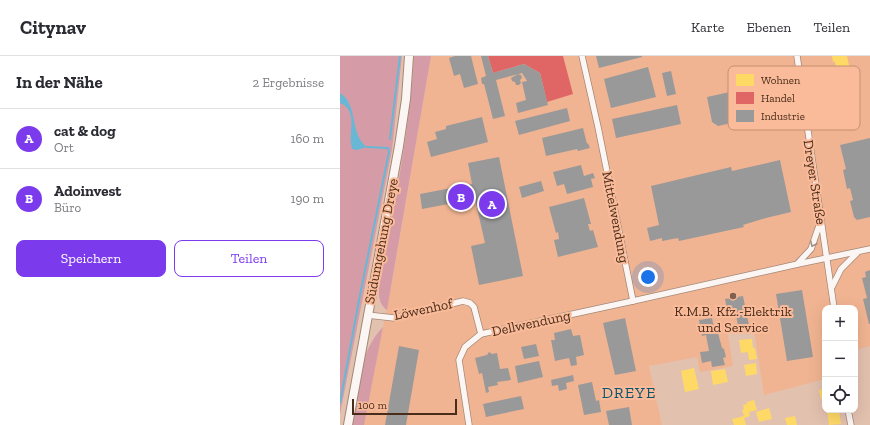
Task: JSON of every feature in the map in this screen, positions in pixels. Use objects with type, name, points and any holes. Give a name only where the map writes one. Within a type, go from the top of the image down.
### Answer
[{"type":"main road","name":"Südumgehung Dreye","points":[[348,425],[399,146],[406,99],[409,56]]},
{"type":"street","name":"Mittelwendung","points":[[582,56],[634,301]]},
{"type":"street","name":"Dreyer Straße","points":[[797,56],[798,66]]},
{"type":"street","name":"Dreyer Straße","points":[[808,130],[834,305]]},
{"type":"street","points":[[798,264],[811,249],[821,221]]},
{"type":"street","points":[[634,301],[870,249]]},
{"type":"street","points":[[832,288],[841,269],[859,252]]},
{"type":"street","name":"Löwenhof","points":[[367,315],[394,318],[463,301],[470,303],[474,308],[481,334]]},
{"type":"street","name":"Dellwendung","points":[[469,425],[459,360],[465,347],[481,334],[634,301]]},
{"type":"street","points":[[848,413],[850,425]]},
{"type":"shaded area","points":[[340,56],[402,56],[392,150],[340,414]]},
{"type":"shaded area","points":[[414,56],[431,56],[387,310],[382,305],[379,296],[379,286],[405,142]]},
{"type":"shaded area","points":[[431,56],[870,56],[870,346],[858,349],[858,305],[822,305],[822,380],[764,395],[753,325],[727,329],[733,366],[700,372],[697,357],[649,366],[662,425],[363,425],[392,283]]},
{"type":"shaded area","points":[[383,327],[364,425],[351,425],[357,387],[364,360],[375,337]]},
{"type":"water","points":[[340,93],[346,98],[350,105],[358,135],[367,147],[357,150],[352,149],[351,115],[347,108],[340,103]]},
{"type":"building: Wohnen","points":[[832,56],[847,56],[849,66],[836,66],[835,62],[833,62]]},
{"type":"building: Wohnen","points":[[752,339],[753,348],[755,348],[757,359],[749,360],[748,352],[741,353],[739,340]]},
{"type":"building: Wohnen","points":[[756,363],[757,374],[746,376],[744,365]]},
{"type":"building: Wohnen","points":[[694,368],[699,389],[685,392],[681,371]]},
{"type":"building: Wohnen","points":[[725,369],[728,382],[713,385],[711,371]]},
{"type":"building: Wohnen","points":[[822,389],[822,399],[821,399],[819,390]]},
{"type":"building: Wohnen","points":[[754,400],[757,410],[749,412],[750,416],[744,418],[746,425],[734,425],[732,419],[744,416],[742,410],[744,409],[743,405]]},
{"type":"building: Wohnen","points":[[769,408],[772,419],[759,422],[756,412]]},
{"type":"building: Wohnen","points":[[827,413],[839,413],[841,424],[829,425]]},
{"type":"building: Wohnen","points":[[795,416],[797,425],[787,425],[785,418]]},
{"type":"building: Handel","points":[[488,56],[563,56],[573,94],[547,102],[540,73],[524,64],[493,73]]},
{"type":"building: Industrie","points":[[455,56],[471,56],[478,84],[464,88],[460,74],[454,76],[449,58]]},
{"type":"building: Industrie","points":[[481,56],[488,56],[493,73],[524,64],[540,73],[548,105],[518,113],[516,103],[526,100],[522,82],[527,81],[522,73],[496,80],[505,116],[493,119],[484,84],[482,84],[481,78],[486,76]]},
{"type":"building: Industrie","points":[[596,56],[642,56],[642,57],[599,68]]},
{"type":"building: Industrie","points":[[648,67],[656,97],[611,108],[604,79]]},
{"type":"building: Industrie","points":[[671,71],[676,94],[667,96],[662,73]]},
{"type":"building: Industrie","points":[[518,74],[521,75],[522,78],[520,80],[521,83],[516,85],[511,78]]},
{"type":"building: Industrie","points":[[728,92],[728,124],[718,126],[712,122],[707,97]]},
{"type":"building: Industrie","points":[[677,105],[681,124],[616,138],[612,119]]},
{"type":"building: Industrie","points":[[567,108],[570,121],[519,135],[515,121]]},
{"type":"building: Industrie","points":[[482,117],[488,142],[431,157],[427,142],[437,139],[435,132],[446,129],[446,126]]},
{"type":"building: Industrie","points":[[583,128],[587,144],[588,143],[590,148],[578,151],[577,149],[546,156],[542,138]]},
{"type":"building: Industrie","points":[[870,138],[870,217],[857,220],[854,217],[850,201],[853,200],[850,188],[847,189],[843,170],[846,169],[840,145]]},
{"type":"building: Industrie","points":[[499,157],[523,276],[479,285],[471,246],[485,243],[475,199],[422,209],[420,194],[472,184],[468,163]]},
{"type":"building: Industrie","points":[[780,160],[791,212],[743,225],[744,227],[679,241],[678,238],[662,241],[662,238],[650,241],[647,228],[659,225],[651,186],[731,167],[732,171]]},
{"type":"building: Industrie","points":[[581,165],[584,176],[593,173],[595,178],[591,179],[593,187],[567,194],[564,184],[557,186],[553,172]]},
{"type":"building: Industrie","points":[[541,181],[544,191],[522,198],[519,187]]},
{"type":"building: Industrie","points":[[584,198],[591,224],[588,224],[590,231],[593,230],[598,247],[558,257],[554,240],[559,239],[558,232],[556,233],[549,207]]},
{"type":"building: Industrie","points":[[870,270],[869,324],[863,299],[867,298],[862,278],[866,277],[865,272]]},
{"type":"building: Industrie","points":[[802,290],[813,357],[787,361],[776,294]]},
{"type":"building: Industrie","points":[[743,296],[749,325],[738,326],[736,314],[728,315],[725,299]]},
{"type":"building: Industrie","points":[[625,318],[636,371],[615,375],[603,323]]},
{"type":"building: Industrie","points":[[712,318],[715,333],[718,333],[726,357],[723,358],[725,365],[712,367],[711,361],[702,363],[700,352],[709,351],[706,335],[702,336],[699,320]]},
{"type":"building: Industrie","points":[[571,329],[573,336],[580,335],[584,355],[576,357],[577,365],[571,366],[569,358],[555,361],[551,340],[555,340],[554,333]]},
{"type":"building: Industrie","points":[[536,344],[539,356],[524,359],[521,347]]},
{"type":"building: Industrie","points":[[399,346],[419,350],[406,425],[385,425]]},
{"type":"building: Industrie","points":[[489,352],[492,354],[497,353],[500,369],[508,368],[511,380],[497,382],[498,385],[488,387],[489,392],[486,393],[482,373],[479,374],[475,358],[487,355]]},
{"type":"building: Industrie","points":[[539,361],[543,377],[518,383],[515,366]]},
{"type":"building: Industrie","points":[[573,375],[574,381],[566,383],[567,389],[559,391],[558,385],[552,386],[551,380]]},
{"type":"building: Industrie","points":[[592,382],[596,401],[599,400],[601,412],[584,415],[578,385]]},
{"type":"building: Industrie","points":[[521,396],[524,409],[486,417],[483,404]]},
{"type":"building: Industrie","points":[[629,407],[632,425],[609,425],[606,411]]},
{"type":"waterway","points":[[390,139],[400,56]]},
{"type":"waterway","points":[[340,403],[389,152],[388,148],[367,147]]},
{"type":"place","name":"Adoinvest","points":[[461,197]]},
{"type":"place","name":"cat & dog","points":[[492,204]]},
{"type":"place","name":"K.M.B. Kfz.-Elektrik und Service","points":[[733,296]]},
{"type":"district","name":"DREYE","points":[[629,392]]}]
